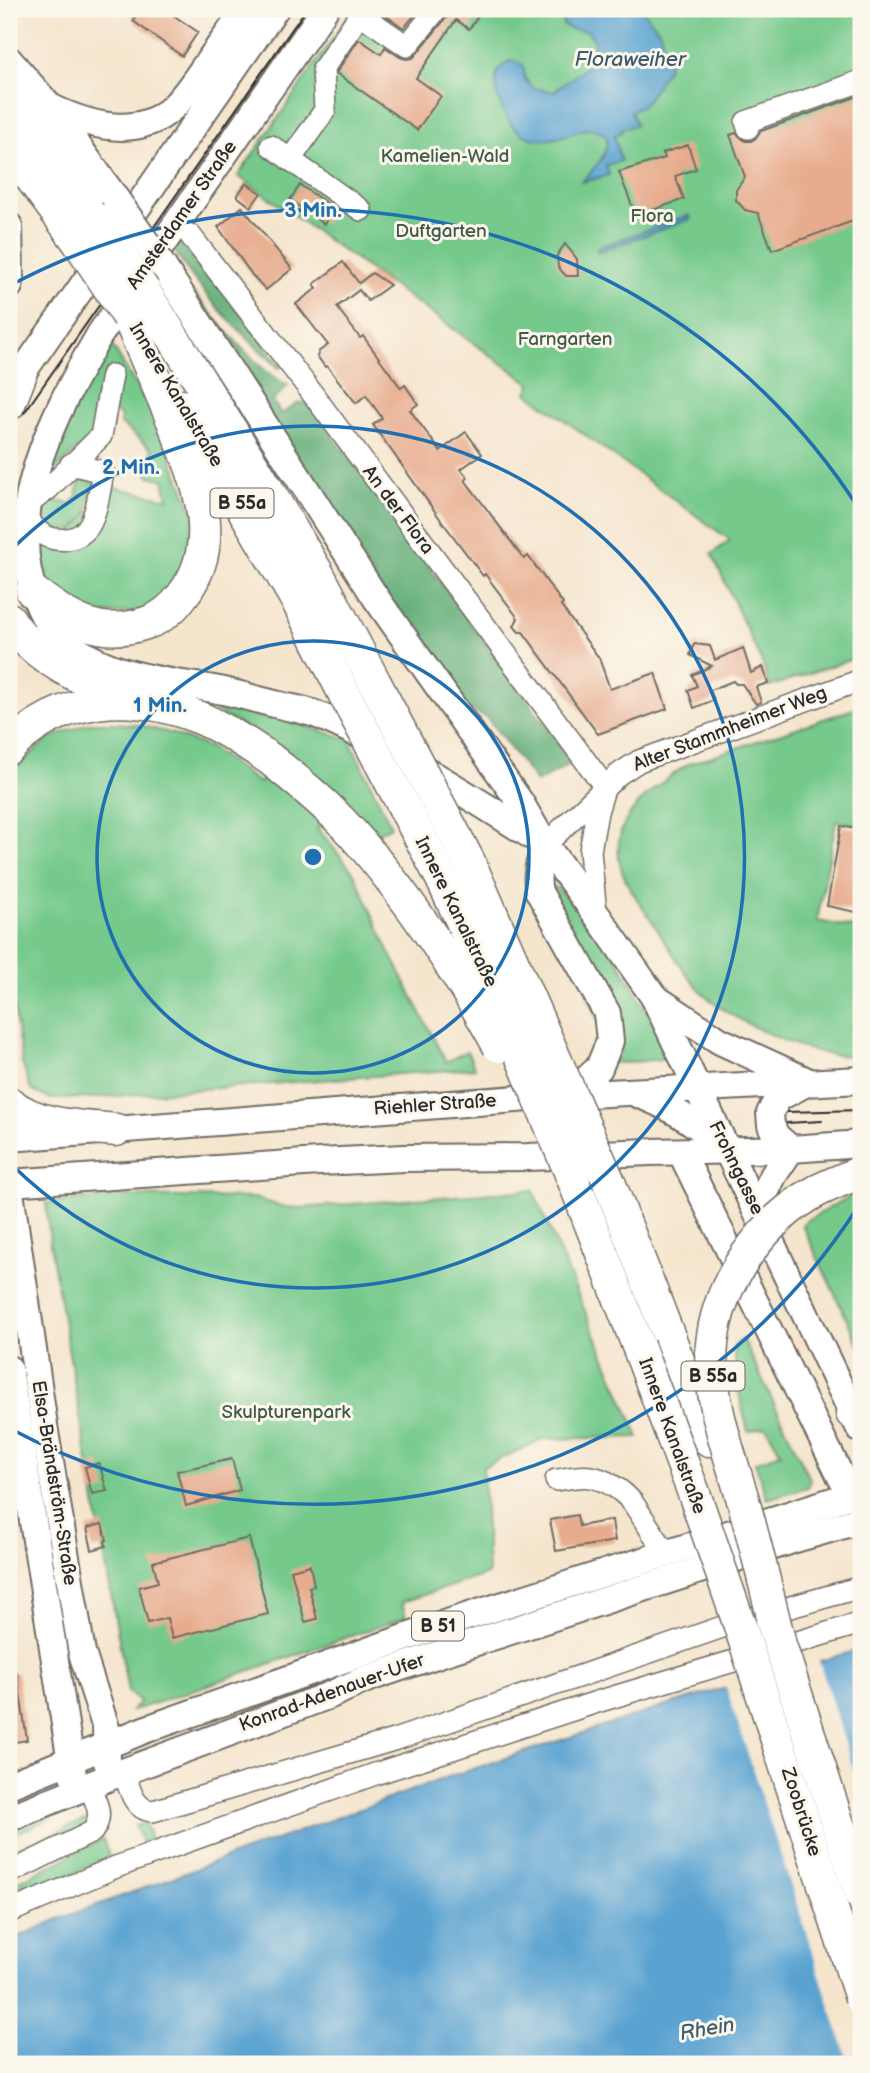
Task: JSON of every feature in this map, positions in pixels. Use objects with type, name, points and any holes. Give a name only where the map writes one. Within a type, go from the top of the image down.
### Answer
[{"type":"highway","name":"Innere Kanalstraße","points":[[9,100],[96,219],[201,434],[286,580],[441,877],[484,968],[569,1168],[667,1422],[740,1626]]},
{"type":"highway","name":"B 55a","points":[[9,148],[96,219]]},
{"type":"highway","name":"Innere Kanalstraße","points":[[136,303],[257,472],[318,574],[468,862],[609,1182],[709,1440],[779,1640]]},
{"type":"highway","points":[[32,591],[64,615],[85,624],[108,629],[134,627],[157,619],[176,604],[192,584],[201,563],[205,539],[203,508],[194,473],[136,303]]},
{"type":"highway","points":[[9,619],[33,646],[63,668],[136,701]]},
{"type":"highway","name":"B 55a","points":[[136,701],[201,718],[242,741],[270,759],[340,820],[381,867],[436,944],[486,1023],[569,1168]]},
{"type":"highway","points":[[9,748],[38,723],[69,709],[102,702],[136,701]]},
{"type":"highway","points":[[9,1103],[21,1112],[40,1120],[116,1130]]},
{"type":"highway","name":"B 55a","points":[[779,1640],[717,1408],[712,1346],[716,1321],[737,1271],[760,1238],[784,1214],[816,1192],[861,1172]]},
{"type":"highway","name":"Zoobrücke","points":[[740,1626],[861,1998]]},
{"type":"highway","name":"Zoobrücke","points":[[779,1640],[861,1895]]},
{"type":"main road","points":[[12,392],[275,9]]},
{"type":"main road","name":"Amsterdamer Straße","points":[[325,9],[100,334],[49,427],[28,484],[23,508],[25,569],[48,624],[72,647],[93,659],[145,677],[228,692],[314,714],[423,768],[545,845]]},
{"type":"main road","points":[[9,60],[50,107],[82,122],[127,126],[153,120],[170,110],[190,87],[240,11]]},
{"type":"main road","name":"B 55a","points":[[50,107],[96,219],[162,265],[376,598],[520,802],[545,845]]},
{"type":"main road","points":[[9,226],[9,286]]},
{"type":"main road","points":[[545,845],[538,868],[539,892],[607,1013],[610,1041],[598,1068],[569,1095]]},
{"type":"main road","name":"Frohngasse","points":[[545,845],[654,997],[858,1420]]},
{"type":"main road","points":[[654,997],[720,1041],[808,1082]]},
{"type":"main road","name":"Riehler Straße","points":[[9,1138],[569,1095],[861,1080]]},
{"type":"main road","points":[[791,1149],[776,1136],[770,1113],[778,1098],[808,1082]]},
{"type":"main road","points":[[650,1152],[677,1136],[689,1120],[696,1087]]},
{"type":"main road","points":[[628,1091],[662,1103],[706,1132],[726,1150]]},
{"type":"main road","points":[[9,1184],[404,1158],[569,1168],[650,1152],[791,1149],[861,1144]]},
{"type":"main road","points":[[757,1210],[773,1176],[791,1149]]},
{"type":"main road","points":[[681,1152],[858,1496]]},
{"type":"main road","name":"Elsa-Brändström-Straße","points":[[9,1184],[45,1432],[82,1653],[106,1728],[107,1745],[99,1781],[70,1759],[9,1369]]},
{"type":"main road","name":"Konrad-Adenauer-Ufer","points":[[9,1785],[70,1759],[288,1678],[447,1623],[666,1553],[858,1496]]},
{"type":"main road","name":"Konrad-Adenauer-Ufer","points":[[9,1818],[99,1781],[427,1658],[861,1520]]},
{"type":"street","points":[[290,160],[325,110],[324,69],[360,14],[407,46],[437,9]]},
{"type":"street","points":[[748,128],[746,122],[861,81]]},
{"type":"street","points":[[271,146],[361,210]]},
{"type":"street","name":"An der Flora","points":[[190,235],[306,385],[605,787]]},
{"type":"street","points":[[71,464],[103,472],[93,516],[84,531],[73,539],[63,541],[36,529],[23,508],[48,489],[71,464],[101,436],[112,375]]},
{"type":"street","name":"Alter Stammheimer Weg","points":[[545,845],[619,774],[639,761],[861,680]]},
{"type":"street","points":[[596,914],[590,851],[605,787]]},
{"type":"street","points":[[556,1480],[589,1477],[609,1484],[633,1503],[666,1553]]},
{"type":"street","points":[[9,1873],[92,1832],[99,1821],[99,1781],[130,1791],[144,1810],[153,1811],[397,1739],[734,1623],[861,1587]]},
{"type":"street","points":[[9,1912],[116,1867],[378,1773],[600,1701],[861,1623]]},
{"type":"green space","name":"Flora","points":[[353,9],[861,9],[861,656],[769,687],[764,667],[712,554],[730,540],[527,393],[531,384],[238,176]]},
{"type":"green space","points":[[182,236],[282,367],[279,368],[250,341],[196,282],[173,249]]},
{"type":"green space","points":[[194,293],[250,357],[288,385],[273,401],[281,414],[298,403],[308,402],[573,762],[537,783],[487,718],[462,705],[384,594]]},
{"type":"green space","points":[[110,342],[156,419],[194,515],[188,570],[145,612],[88,614],[49,585],[39,566],[33,539],[59,549],[110,486],[168,499],[164,480],[147,475],[152,449],[120,423],[121,416],[113,411],[94,434],[39,485],[72,407]]},
{"type":"green space","points":[[73,477],[93,482],[86,516],[73,530],[55,529],[48,526],[42,514],[48,499],[72,504],[76,499],[79,483],[72,481]]},
{"type":"green space","points":[[211,698],[349,739],[391,826],[373,836],[347,810],[317,828],[354,873],[389,951],[446,1062],[467,1051],[475,1068],[90,1098],[50,1099],[31,1090],[22,1063],[9,973],[9,774],[49,738],[89,723],[112,723],[139,725],[211,748],[259,783],[283,748],[208,707]]},
{"type":"green space","points":[[860,707],[861,825],[836,821],[817,921],[861,929],[861,1056],[844,1056],[785,1041],[748,1024],[705,995],[682,968],[632,891],[618,852],[622,829],[628,817],[656,787],[688,764]]},
{"type":"green space","points":[[554,887],[586,918],[620,963],[672,1058],[613,1062],[551,890]]},
{"type":"green space","name":"Skulpturenpark","points":[[533,1190],[639,1437],[543,1439],[483,1467],[488,1574],[402,1602],[406,1617],[132,1711],[140,1701],[128,1692],[50,1244],[46,1203],[120,1196],[254,1198],[284,1207],[300,1208]]},
{"type":"green space","points":[[861,1190],[861,1349],[802,1225]]},
{"type":"green space","points":[[743,1339],[810,1479],[808,1487],[767,1499],[755,1462],[781,1453],[766,1427],[748,1431],[738,1389],[734,1346]]},
{"type":"green space","points":[[58,1808],[61,1814],[9,1836],[9,1829]]},
{"type":"green space","points":[[85,1820],[87,1826],[9,1864],[9,1852]]},
{"type":"green space","points":[[145,1823],[151,1839],[142,1843],[135,1826]]},
{"type":"green space","points":[[103,1839],[109,1855],[107,1859],[9,1900],[9,1886]]},
{"type":"water","name":"Floraweiher","points":[[563,9],[639,9],[660,32],[668,60],[668,67],[650,96],[643,105],[631,111],[636,125],[621,129],[622,132],[614,135],[621,161],[606,165],[609,175],[582,182],[603,156],[607,137],[597,130],[588,129],[558,138],[542,140],[527,137],[509,121],[497,95],[497,76],[505,64],[512,60],[523,65],[525,79],[533,88],[554,92],[586,67],[595,42],[588,31],[563,25]]},
{"type":"water","points":[[689,215],[691,219],[598,252],[597,248]]},
{"type":"water","name":"Rhein","points":[[861,1649],[861,2064],[9,2064],[9,1941],[59,1919],[445,1778],[681,1701]]},
{"type":"pier","points":[[818,1658],[861,1793],[861,2064],[849,2064],[725,1684]]},
{"type":"building","points":[[122,9],[164,9],[198,32],[182,56],[133,21],[135,18]]},
{"type":"building","points":[[376,9],[420,9],[404,28]]},
{"type":"building","points":[[450,9],[483,9],[469,29],[456,20],[416,78],[441,96],[417,130],[336,73],[359,39],[381,54],[385,47],[400,57],[413,58],[447,17]]},
{"type":"building","points":[[861,95],[861,215],[854,217],[856,220],[772,250],[758,213],[745,210],[736,200],[736,190],[745,177],[730,135],[736,133],[745,141],[751,141],[761,131]]},
{"type":"building","points":[[688,145],[696,169],[675,176],[684,199],[636,216],[619,172],[665,158],[663,153]]},
{"type":"building","points":[[246,183],[261,193],[251,207],[237,196]]},
{"type":"building","points":[[300,185],[335,209],[324,224],[290,200]]},
{"type":"building","points":[[242,207],[292,269],[266,290],[218,227]]},
{"type":"building","points":[[565,244],[577,259],[578,276],[566,276],[558,267],[557,255]]},
{"type":"building","points":[[343,262],[359,283],[372,273],[390,285],[368,301],[359,290],[337,307],[360,338],[363,336],[401,388],[405,385],[418,404],[410,410],[440,451],[466,432],[482,454],[461,469],[468,478],[465,480],[524,559],[528,556],[563,604],[561,606],[599,658],[610,689],[655,673],[667,709],[598,734],[523,632],[519,632],[514,626],[518,618],[485,574],[483,576],[373,425],[382,418],[366,395],[356,403],[317,356],[318,352],[328,345],[296,304],[317,288],[314,284]]},
{"type":"building","points":[[694,644],[710,646],[715,660],[743,648],[751,673],[763,667],[768,683],[756,687],[761,702],[756,704],[742,684],[733,681],[710,690],[714,700],[694,708],[688,690],[697,686],[692,675],[712,666],[690,655]]},
{"type":"building","points":[[841,826],[861,830],[861,913],[827,906]]},
{"type":"building","points":[[232,1459],[240,1490],[186,1506],[177,1471]]},
{"type":"building","points":[[99,1463],[107,1491],[92,1494],[85,1467]]},
{"type":"building","points":[[577,1515],[579,1526],[612,1520],[615,1541],[556,1551],[550,1520]]},
{"type":"building","points":[[102,1524],[106,1546],[92,1550],[87,1528]]},
{"type":"building","points":[[249,1538],[268,1614],[172,1638],[167,1618],[148,1623],[139,1587],[158,1582],[153,1562]]},
{"type":"building","points":[[310,1565],[314,1586],[309,1587],[317,1619],[305,1622],[291,1570]]},
{"type":"building","points":[[17,1673],[27,1740],[9,1743],[9,1674]]},
{"type":"tram line","points":[[24,413],[306,9]]},
{"type":"tram line","points":[[787,1112],[861,1110]]},
{"type":"tram line","points":[[787,1123],[822,1121]]},
{"type":"park label","name":"Kamelien-Wald","points":[[445,156]]},
{"type":"park label","name":"Duftgarten","points":[[441,231]]},
{"type":"park label","name":"Farngarten","points":[[565,339]]}]
